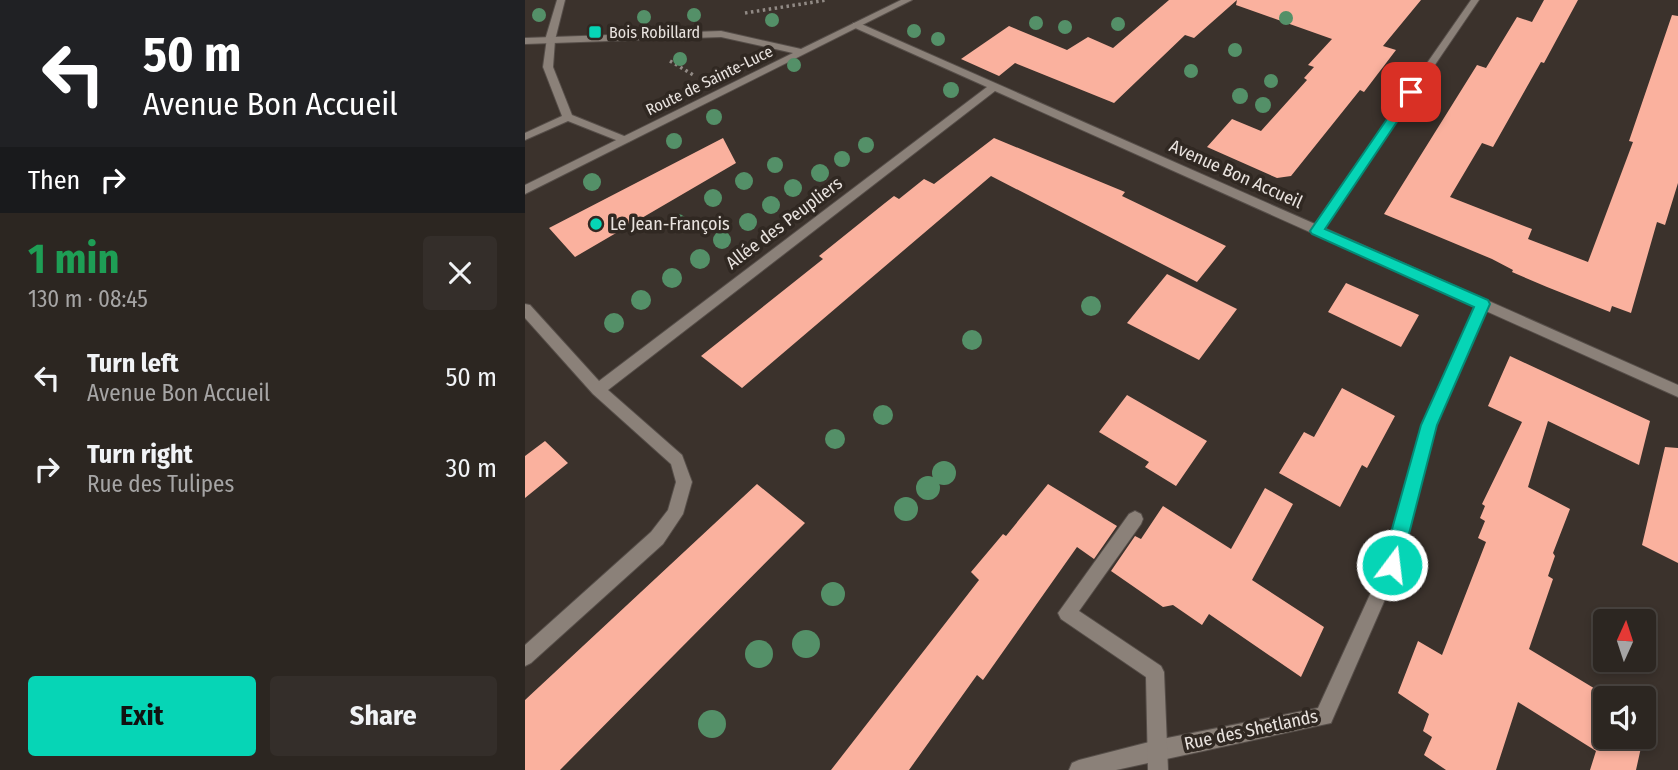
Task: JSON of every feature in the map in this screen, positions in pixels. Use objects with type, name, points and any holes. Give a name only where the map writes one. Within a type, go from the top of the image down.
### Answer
[{"type":"street","points":[[561,0],[550,40],[548,67],[568,117]]},
{"type":"street","name":"Route de Sainte-Luce","points":[[525,190],[908,0]]},
{"type":"street","points":[[1317,231],[1475,0]]},
{"type":"street","name":"Avenue Bon Accueil","points":[[856,25],[1678,391]]},
{"type":"street","points":[[525,41],[721,34],[801,52]]},
{"type":"street","name":"Allée des Peupliers","points":[[598,390],[993,88]]},
{"type":"street","points":[[525,136],[568,117],[625,140]]},
{"type":"street","name":"Rue des Shetlands","points":[[1079,770],[1157,750],[1324,716],[1392,565],[1429,425],[1483,304]]},
{"type":"street","points":[[525,309],[598,390],[677,460],[684,482],[675,514],[657,538],[525,657]]},
{"type":"street","name":"Rue des Shetlands","points":[[1135,519],[1067,612],[1155,671],[1158,770]]},
{"type":"building","points":[[1169,0],[1237,0],[1194,38],[1185,35],[1114,103],[1015,63],[999,76],[961,59],[1009,26],[1067,50],[1088,37],[1113,48]]},
{"type":"building","points":[[1237,0],[1421,0],[1383,46],[1396,50],[1364,92],[1360,90],[1291,176],[1277,178],[1207,147],[1232,119],[1261,131],[1307,80],[1304,78],[1314,67],[1308,65],[1332,39],[1236,5]]},
{"type":"building","points":[[1544,0],[1578,0],[1544,63],[1541,62],[1493,147],[1482,143],[1450,197],[1532,229],[1528,239],[1588,262],[1633,142],[1629,141],[1672,15],[1678,16],[1678,183],[1665,225],[1657,222],[1631,313],[1612,306],[1610,312],[1547,287],[1512,272],[1513,270],[1492,259],[1384,214],[1477,65],[1486,68],[1517,17],[1532,22]]},
{"type":"building","points":[[723,138],[736,163],[575,257],[549,228]]},
{"type":"building","points":[[994,138],[1125,192],[1122,196],[1226,246],[1197,282],[991,176],[742,388],[701,356],[823,259],[819,256],[894,196],[899,199],[924,179],[934,184]]},
{"type":"building","points":[[1167,274],[1237,309],[1199,360],[1127,323]]},
{"type":"building","points":[[1346,283],[1419,315],[1401,347],[1328,312]]},
{"type":"building","points":[[1510,356],[1650,421],[1639,465],[1548,421],[1528,487],[1570,509],[1553,553],[1555,556],[1548,576],[1553,579],[1529,649],[1593,688],[1593,749],[1641,749],[1636,770],[1590,770],[1596,751],[1518,702],[1496,770],[1446,770],[1424,755],[1432,737],[1423,731],[1429,714],[1398,693],[1418,641],[1442,655],[1486,542],[1478,538],[1485,521],[1480,518],[1485,506],[1482,504],[1522,422],[1488,406]]},
{"type":"building","points":[[1342,388],[1395,416],[1367,468],[1362,465],[1340,507],[1279,473],[1304,432],[1314,437]]},
{"type":"building","points":[[1127,395],[1207,441],[1176,486],[1145,467],[1149,462],[1099,432]]},
{"type":"building","points":[[545,441],[568,463],[525,498],[525,456]]},
{"type":"building","points":[[1665,447],[1678,448],[1678,563],[1642,545]]},
{"type":"building","points":[[757,484],[805,523],[560,770],[525,770],[525,700]]},
{"type":"building","points":[[1048,484],[1117,526],[1094,559],[1077,547],[983,680],[977,675],[909,770],[831,770],[979,580],[971,572],[1003,534],[1006,536]]},
{"type":"building","points":[[1265,488],[1293,504],[1252,580],[1324,627],[1301,677],[1209,614],[1202,625],[1173,605],[1163,607],[1111,571],[1135,536],[1141,539],[1163,506],[1231,549]]},
{"type":"place","name":"Bois Robillard","points":[[595,32]]},
{"type":"place","name":"Le Jean-François","points":[[596,224]]},
{"type":"route","points":[[1392,565],[1429,425],[1483,304],[1317,231],[1411,92]]}]
